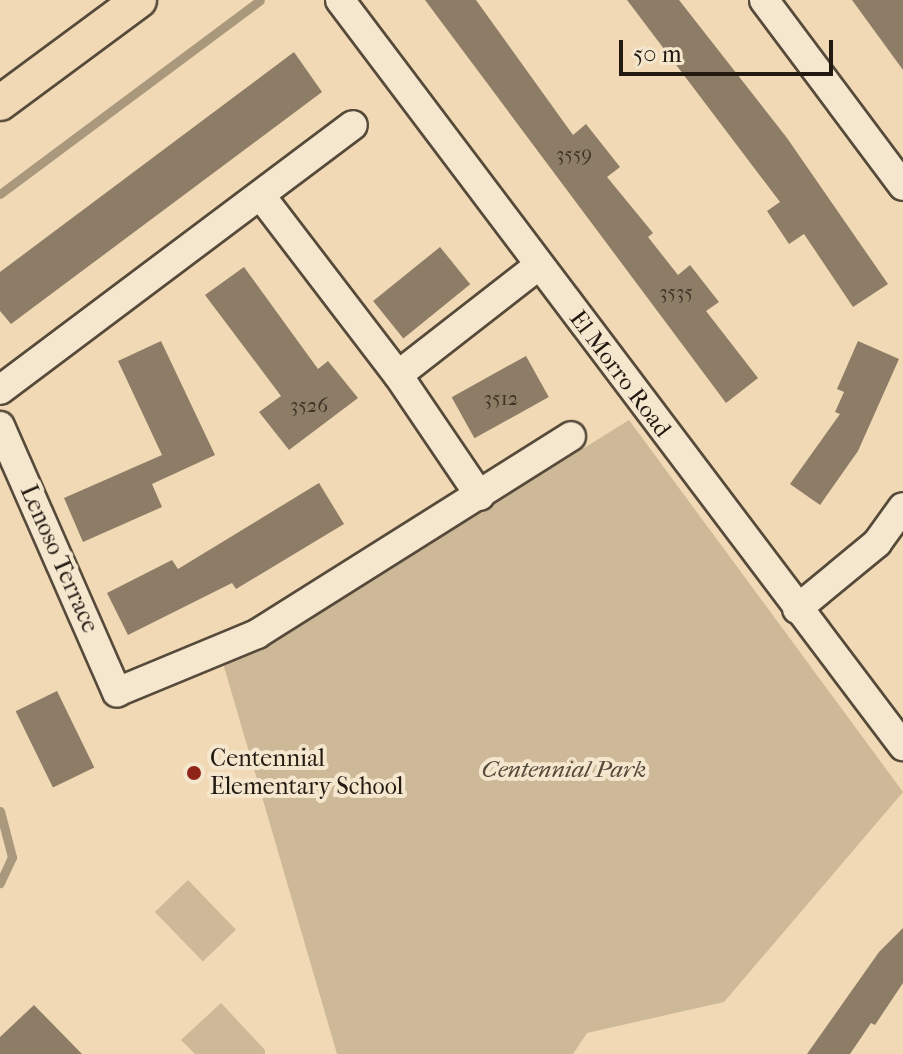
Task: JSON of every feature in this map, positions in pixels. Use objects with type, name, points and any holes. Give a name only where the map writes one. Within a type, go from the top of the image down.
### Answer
[{"type":"main road","points":[[0,103],[139,0]]},
{"type":"street","name":"El Morro Road","points":[[340,0],[903,746]]},
{"type":"street","points":[[764,0],[903,186]]},
{"type":"street","points":[[0,390],[353,125]]},
{"type":"street","points":[[261,196],[398,375],[480,496],[571,436]]},
{"type":"street","points":[[398,375],[538,266]]},
{"type":"street","name":"Lenoso Terrace","points":[[0,426],[117,692],[257,634],[480,496]]},
{"type":"street","points":[[797,609],[877,543],[903,507]]},
{"type":"green space","name":"Centennial Park","points":[[629,420],[903,792],[724,1002],[587,1033],[573,1054],[337,1054],[223,663],[313,617]]},
{"type":"green space","points":[[188,880],[236,930],[203,962],[155,912]]},
{"type":"green space","points":[[221,1003],[265,1050],[265,1054],[195,1054],[181,1040]]},
{"type":"building","points":[[425,0],[476,0],[573,135],[586,124],[620,167],[607,177],[653,233],[648,237],[678,275],[690,265],[719,302],[706,311],[758,378],[726,403]]},
{"type":"building","points":[[627,0],[679,0],[787,138],[888,284],[853,307],[804,234],[789,244],[767,211],[780,202]]},
{"type":"building","points":[[852,0],[903,0],[903,70]]},
{"type":"building","points":[[294,52],[322,92],[11,324],[0,311],[0,272]]},
{"type":"building","points":[[440,247],[470,284],[403,338],[373,301]]},
{"type":"building","points":[[244,267],[318,369],[328,361],[358,398],[289,450],[259,412],[281,396],[205,295]]},
{"type":"building","points":[[161,341],[215,455],[152,484],[162,507],[83,542],[64,498],[162,455],[118,361]]},
{"type":"building","points":[[858,341],[899,359],[858,451],[820,505],[790,484],[840,414],[835,412],[844,392],[837,389]]},
{"type":"building","points":[[526,356],[549,397],[474,438],[452,397]]},
{"type":"building","points":[[319,483],[344,524],[236,589],[232,583],[128,635],[107,593],[172,560],[178,569]]},
{"type":"building","points":[[57,691],[94,767],[53,788],[16,711]]},
{"type":"building","points":[[903,928],[903,983],[875,1025],[871,1023],[850,1054],[807,1054],[879,952]]},
{"type":"building","points":[[34,1005],[82,1054],[0,1054],[0,1037]]},
{"type":"waterway","points":[[0,194],[260,0]]},
{"type":"waterway","points":[[0,811],[12,857],[0,883]]},
{"type":"place","name":"Centennial Elementary School","points":[[194,773]]}]
